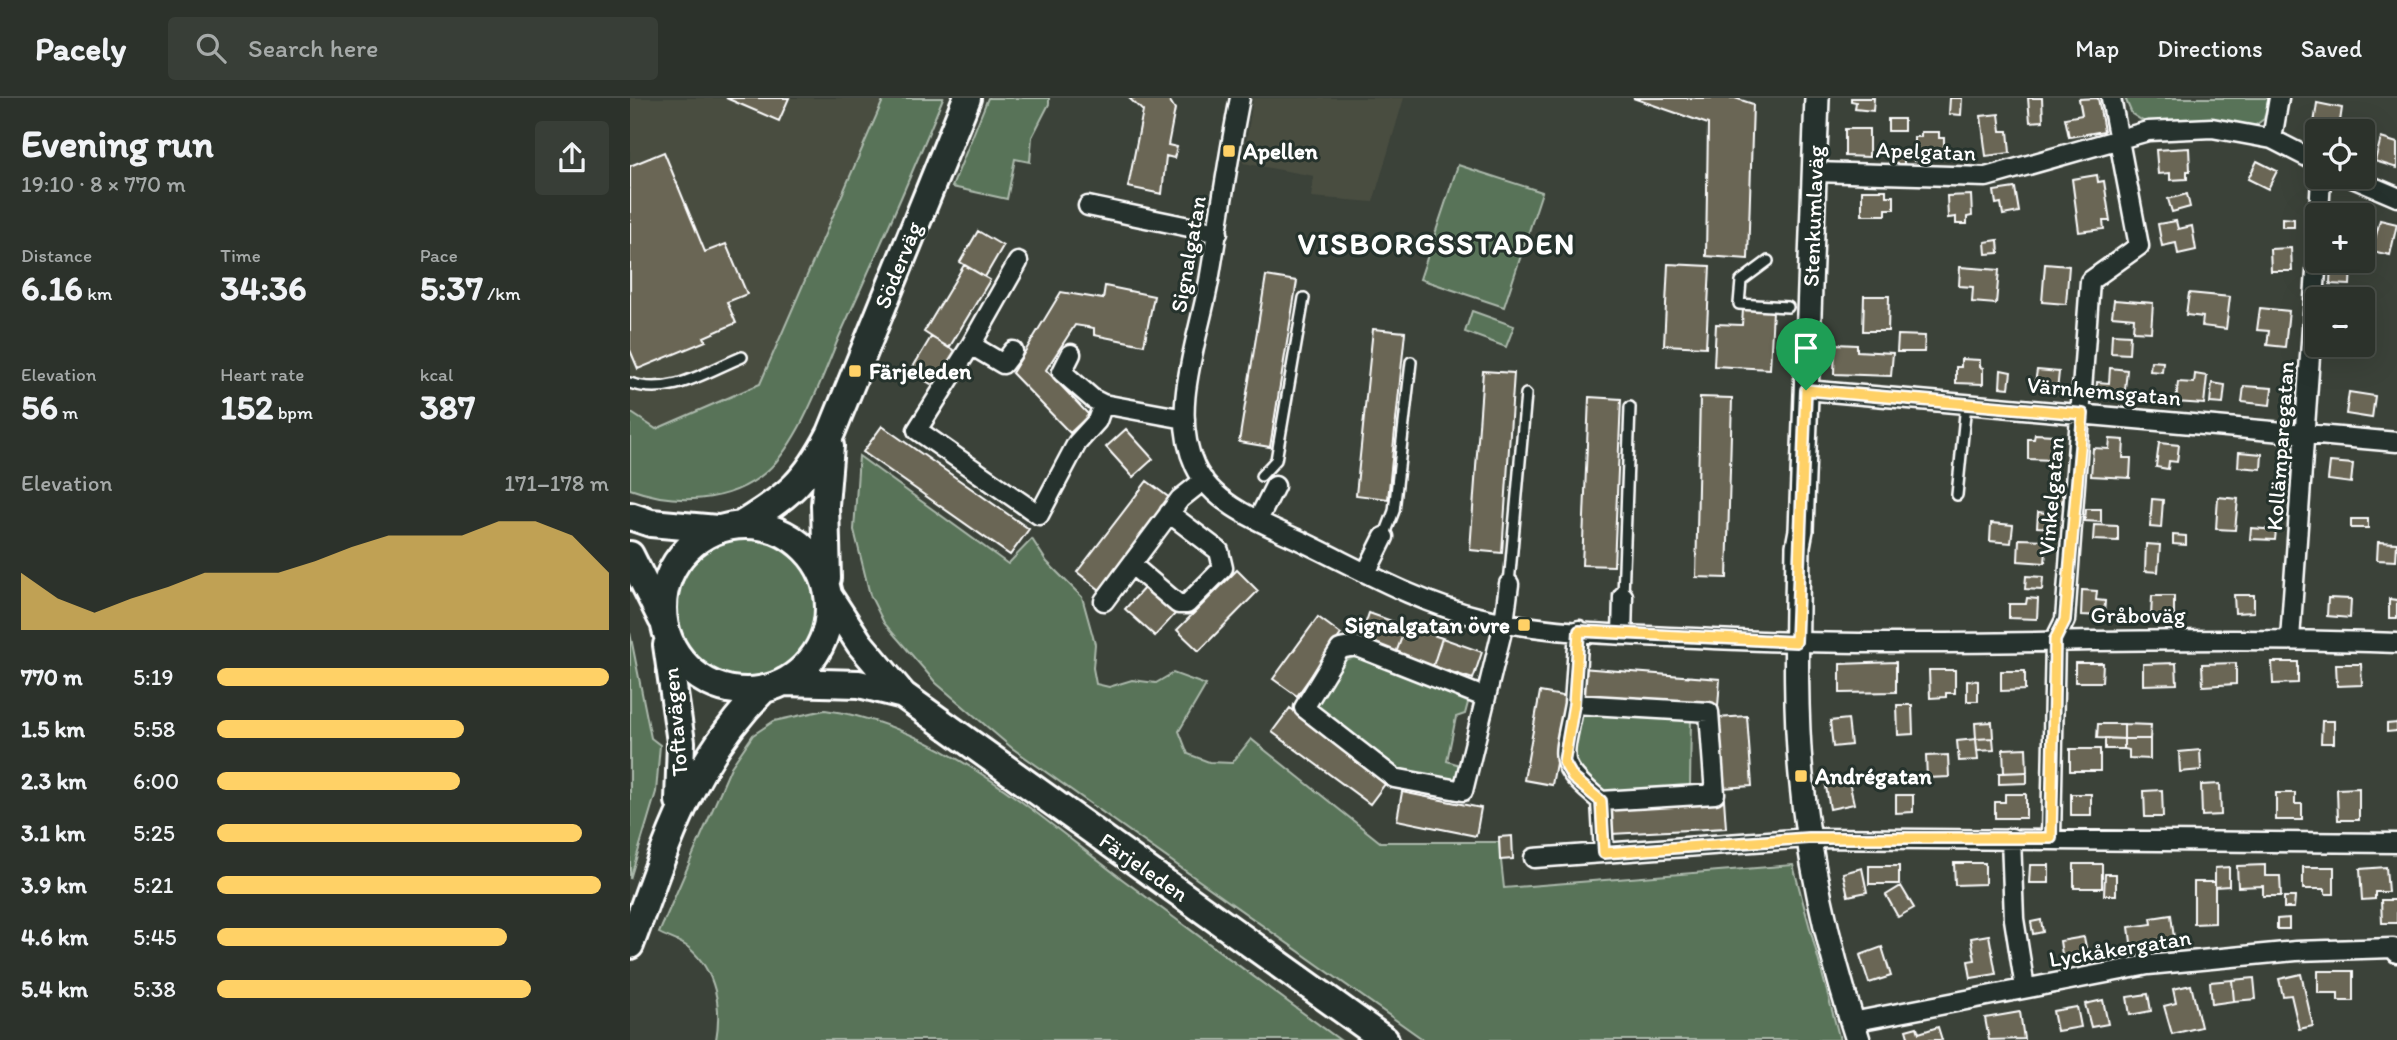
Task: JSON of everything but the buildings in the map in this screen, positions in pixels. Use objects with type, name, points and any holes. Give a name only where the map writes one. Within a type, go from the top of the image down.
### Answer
[{"type":"main road","name":"Söderväg","points":[[729,527],[776,503],[802,482],[831,433],[967,98]]},
{"type":"main road","name":"Söderväg","points":[[828,591],[825,505],[831,433]]},
{"type":"main road","points":[[630,516],[651,523],[767,527],[794,540],[814,560],[828,591],[827,626],[820,646],[808,663],[774,686],[737,691],[703,680],[677,655],[630,555]]},
{"type":"main road","points":[[664,626],[664,592],[674,565],[692,544],[729,527]]},
{"type":"main road","name":"Färjeleden","points":[[828,591],[860,644],[903,695],[1385,1040]]},
{"type":"main road","name":"Toftavägen","points":[[664,626],[681,742],[678,813]]},
{"type":"main road","name":"Färjeleden","points":[[774,686],[859,684],[903,695]]},
{"type":"main road","name":"Toftavägen","points":[[630,945],[678,813],[716,746],[774,686]]},
{"type":"street","name":"Signalgatan","points":[[1240,98],[1189,379],[1185,419],[1190,453],[1213,491],[1258,520],[1438,606],[1504,623],[1579,631],[1796,642]]},
{"type":"street","name":"Stenkumlaväg","points":[[1818,98],[1796,642],[1800,763],[1808,838],[1829,941],[1855,1031]]},
{"type":"street","points":[[2111,98],[2119,141]]},
{"type":"street","points":[[2272,139],[2279,98]]},
{"type":"street","name":"Apelgatan","points":[[1814,172],[1986,177],[2148,131],[2212,128],[2272,139],[2305,156]]},
{"type":"street","name":"Vinkelgatan","points":[[2051,838],[2055,640],[2065,620],[2083,414],[2090,281],[2140,246],[2119,141]]},
{"type":"street","points":[[2375,188],[2397,197]]},
{"type":"street","points":[[1088,206],[1217,233]]},
{"type":"street","points":[[1018,262],[918,430],[1039,515],[1076,443],[1097,421],[1103,404]]},
{"type":"street","name":"Kollämparegatan","points":[[2290,639],[2316,273]]},
{"type":"street","points":[[971,345],[1003,364],[1013,351]]},
{"type":"street","points":[[1072,354],[1062,372],[1093,399],[1103,404],[1185,419]]},
{"type":"street","name":"Värnhemsgatan","points":[[1806,390],[2397,442]]},
{"type":"street","points":[[1104,601],[1180,499],[1204,480]]},
{"type":"street","points":[[1258,520],[1268,481]]},
{"type":"street","points":[[1132,565],[1178,604],[1187,604],[1223,568],[1219,551],[1170,513]]},
{"type":"street","points":[[1366,573],[1384,537]]},
{"type":"street","points":[[1484,697],[1355,646],[1340,649],[1304,708],[1394,778],[1463,791],[1504,623],[1509,584]]},
{"type":"street","points":[[1622,635],[1623,596]]},
{"type":"street","points":[[1574,704],[1709,712],[1715,794],[1601,801],[1573,778],[1564,762],[1574,704],[1579,631]]},
{"type":"street","name":"Gråboväg","points":[[1796,642],[2290,639],[2397,643]]},
{"type":"street","points":[[1601,801],[1604,853]]},
{"type":"street","points":[[1534,858],[1808,838],[2397,843]]},
{"type":"street","points":[[2011,838],[2014,919],[2025,988]]},
{"type":"street","name":"Lyckåkergatan","points":[[1855,1031],[2025,988],[2148,965],[2269,953],[2393,948],[2397,953]]},
{"type":"lane","points":[[1768,261],[1741,281],[1739,304],[1788,307]]},
{"type":"lane","points":[[1268,481],[1276,460],[1304,298]]},
{"type":"lane","points":[[630,383],[646,388],[665,389],[742,357]]},
{"type":"lane","points":[[1384,537],[1394,511],[1411,362]]},
{"type":"lane","points":[[1509,584],[1526,394]]},
{"type":"lane","points":[[1957,495],[1966,404]]},
{"type":"lane","points":[[1623,596],[1630,407]]},
{"type":"shaded area","points":[[630,98],[884,98],[760,384],[656,429],[630,412]]},
{"type":"shaded area","points":[[1253,98],[1404,98],[1373,202],[1311,197],[1314,176],[1243,163]]},
{"type":"green space","points":[[884,98],[943,98],[817,390],[789,444],[778,460],[751,483],[718,496],[665,498],[630,489],[630,412],[656,429],[760,384]]},
{"type":"green space","points":[[988,98],[1049,98],[1049,104],[1032,137],[1030,162],[1015,159],[1007,199],[952,187]]},
{"type":"green space","points":[[2125,98],[2269,98],[2264,119],[2252,128],[2213,119],[2146,123],[2132,114]]},
{"type":"green space","points":[[1458,165],[1542,192],[1504,307],[1420,279]]},
{"type":"green space","points":[[1472,311],[1514,326],[1506,347],[1465,332]]},
{"type":"green space","points":[[859,456],[1008,564],[1032,539],[1047,562],[1082,597],[1095,644],[1093,668],[1096,684],[1109,687],[1132,680],[1156,683],[1173,673],[1206,685],[1179,731],[1188,754],[1209,762],[1232,763],[1251,739],[1380,842],[1499,842],[1504,888],[1793,865],[1840,1040],[1424,1040],[1012,748],[936,683],[884,623],[870,595],[854,530]]},
{"type":"green space","points":[[749,536],[777,542],[800,557],[815,580],[821,608],[815,636],[800,659],[777,674],[749,680],[721,674],[698,659],[683,636],[677,608],[683,580],[698,557],[721,542]]},
{"type":"green space","points":[[630,633],[651,738],[660,745],[656,792],[630,879]]},
{"type":"green space","points":[[1357,657],[1469,699],[1465,714],[1456,717],[1447,761],[1460,765],[1457,781],[1400,769],[1313,706],[1342,660]]},
{"type":"green space","points":[[825,710],[867,719],[907,733],[946,752],[983,775],[1340,1040],[716,1040],[717,1002],[705,967],[686,946],[659,933],[731,767],[753,735],[774,721]]},
{"type":"green space","points":[[1579,711],[1636,718],[1691,718],[1690,786],[1605,795],[1581,776],[1572,760]]},
{"type":"place","name":"Apellen","points":[[1229,151]]},
{"type":"place","name":"Färjeleden","points":[[855,371]]},
{"type":"place","name":"Signalgatan övre","points":[[1524,625]]},
{"type":"place","name":"Andrégatan","points":[[1801,776]]},
{"type":"district","name":"VISBORGSSTADEN","points":[[1437,244]]},
{"type":"route","points":[[1806,390],[2083,414],[2065,620],[2055,640],[2051,838],[1808,838],[1604,853],[1601,801],[1573,778],[1564,762],[1574,704],[1579,631],[1796,642],[1806,390]]}]
